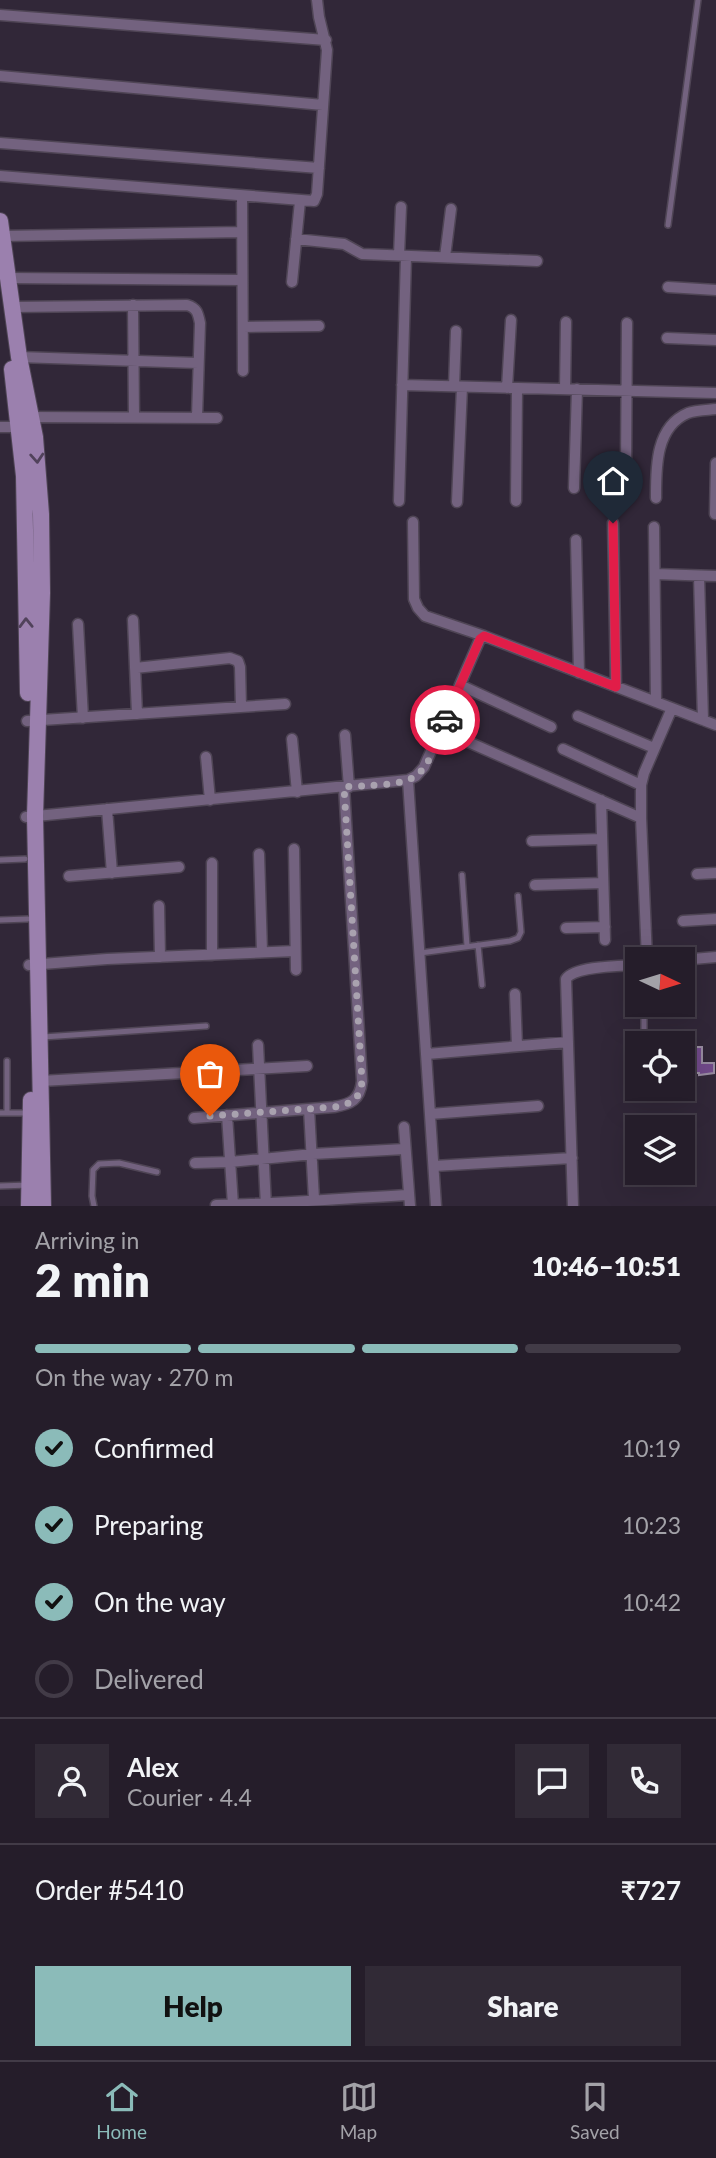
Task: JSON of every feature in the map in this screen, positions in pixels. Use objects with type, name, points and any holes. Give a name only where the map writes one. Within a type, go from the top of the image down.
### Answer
[{"type":"main road","points":[[1,228],[8,278],[6,302],[23,420],[35,438],[41,514],[42,593],[32,721],[30,816],[36,1026],[41,1081],[36,1185],[29,1206]]},
{"type":"main road","points":[[6,302],[19,356],[23,420]]},
{"type":"main road","points":[[30,816],[25,859],[34,965]]},
{"type":"main road","points":[[36,1026],[31,1113],[36,1185],[43,1206]]},
{"type":"street","points":[[0,176],[311,202],[317,198],[326,40],[317,0]]},
{"type":"street","points":[[0,15],[326,40]]},
{"type":"street","points":[[0,76],[323,105]]},
{"type":"street","points":[[0,143],[319,168]]},
{"type":"street","points":[[242,196],[243,370]]},
{"type":"street","points":[[292,282],[300,201]]},
{"type":"street","points":[[399,501],[402,385],[401,207]]},
{"type":"street","points":[[445,257],[451,209]]},
{"type":"street","points":[[1,228],[242,232]]},
{"type":"street","points":[[296,239],[344,244],[362,254],[537,261]]},
{"type":"street","points":[[8,278],[243,280]]},
{"type":"street","points":[[668,287],[716,290]]},
{"type":"street","points":[[6,302],[195,307],[200,323],[197,417]]},
{"type":"street","points":[[133,305],[134,416]]},
{"type":"street","points":[[511,320],[516,501]]},
{"type":"street","points":[[565,389],[566,322]]},
{"type":"street","points":[[626,468],[627,323]]},
{"type":"street","points":[[243,327],[319,326]]},
{"type":"street","points":[[456,331],[457,502]]},
{"type":"street","points":[[667,338],[716,340]]},
{"type":"street","points":[[19,356],[198,363]]},
{"type":"street","points":[[402,385],[716,393]]},
{"type":"street","points":[[574,488],[578,389]]},
{"type":"street","points":[[656,498],[660,444],[673,423],[689,413],[716,409]]},
{"type":"street","points":[[0,427],[23,420],[134,416],[217,418]]},
{"type":"street","points":[[715,513],[716,463]]},
{"type":"street","points":[[413,522],[414,599],[425,616],[716,725]]},
{"type":"street","points":[[613,523],[616,687]]},
{"type":"street","points":[[654,527],[656,702]]},
{"type":"street","points":[[576,540],[579,673]]},
{"type":"street","points":[[655,574],[716,576]]},
{"type":"street","points":[[699,576],[703,720]]},
{"type":"street","points":[[133,620],[137,714]]},
{"type":"street","points":[[78,624],[83,718]]},
{"type":"street","points":[[30,816],[408,780],[424,767],[480,639],[484,636]]},
{"type":"street","points":[[135,668],[230,658],[238,661],[240,667],[242,707]]},
{"type":"street","points":[[460,685],[551,727]]},
{"type":"street","points":[[32,721],[285,704]]},
{"type":"street","points":[[646,947],[641,785],[672,708]]},
{"type":"street","points":[[578,716],[654,748]]},
{"type":"street","points":[[441,730],[640,818]]},
{"type":"street","points":[[194,1118],[349,1105],[361,1092],[345,735]]},
{"type":"street","points":[[292,739],[297,792]]},
{"type":"street","points":[[563,749],[641,785]]},
{"type":"street","points":[[206,757],[210,800]]},
{"type":"street","points":[[408,780],[436,1206]]},
{"type":"street","points":[[601,800],[605,940]]},
{"type":"street","points":[[107,809],[112,873]]},
{"type":"street","points":[[532,841],[602,839]]},
{"type":"street","points":[[294,849],[296,970]]},
{"type":"street","points":[[259,854],[262,952]]},
{"type":"street","points":[[212,863],[212,955]]},
{"type":"street","points":[[69,876],[179,867]]},
{"type":"street","points":[[697,874],[716,873]]},
{"type":"street","points":[[536,885],[603,883]]},
{"type":"street","points":[[159,906],[160,957]]},
{"type":"street","points":[[684,921],[716,919]]},
{"type":"street","points":[[566,928],[605,927]]},
{"type":"street","points":[[34,965],[295,951]]},
{"type":"street","points":[[695,959],[716,957]]},
{"type":"street","points":[[573,1206],[566,984],[569,975],[579,971],[625,966]]},
{"type":"street","points":[[515,994],[517,1046]]},
{"type":"street","points":[[426,1054],[568,1042]]},
{"type":"street","points":[[258,1045],[266,1205]]},
{"type":"street","points":[[41,1081],[307,1066]]},
{"type":"street","points":[[430,1114],[538,1106]]},
{"type":"street","points":[[310,1109],[314,1199]]},
{"type":"street","points":[[227,1115],[233,1205]]},
{"type":"street","points":[[216,1205],[266,1205],[314,1199],[409,1201],[404,1127]]},
{"type":"street","points":[[195,1163],[405,1149]]},
{"type":"street","points":[[434,1166],[572,1158]]},
{"type":"lane","points":[[667,225],[698,0]]},
{"type":"lane","points":[[0,860],[25,859]]},
{"type":"lane","points":[[462,875],[467,946]]},
{"type":"lane","points":[[420,953],[518,938],[521,932],[518,896]]},
{"type":"lane","points":[[0,920],[28,919]]},
{"type":"lane","points":[[478,945],[482,985]]},
{"type":"lane","points":[[36,1026],[205,1026]]},
{"type":"lane","points":[[7,1061],[4,1113],[31,1113]]},
{"type":"lane","points":[[94,1206],[93,1170],[99,1164],[119,1163],[158,1172]]},
{"type":"lane","points":[[0,1186],[36,1185]]},
{"type":"building","points":[[695,1047],[702,1047],[702,1063],[714,1063],[714,1073],[696,1075]]},
{"type":"way so far","points":[[210,1116],[334,1107],[349,1105],[357,1099],[362,1081],[344,787],[395,782],[416,776],[424,767],[445,720]]},
{"type":"route","points":[[445,720],[480,639],[484,636],[616,687],[613,523]]}]
